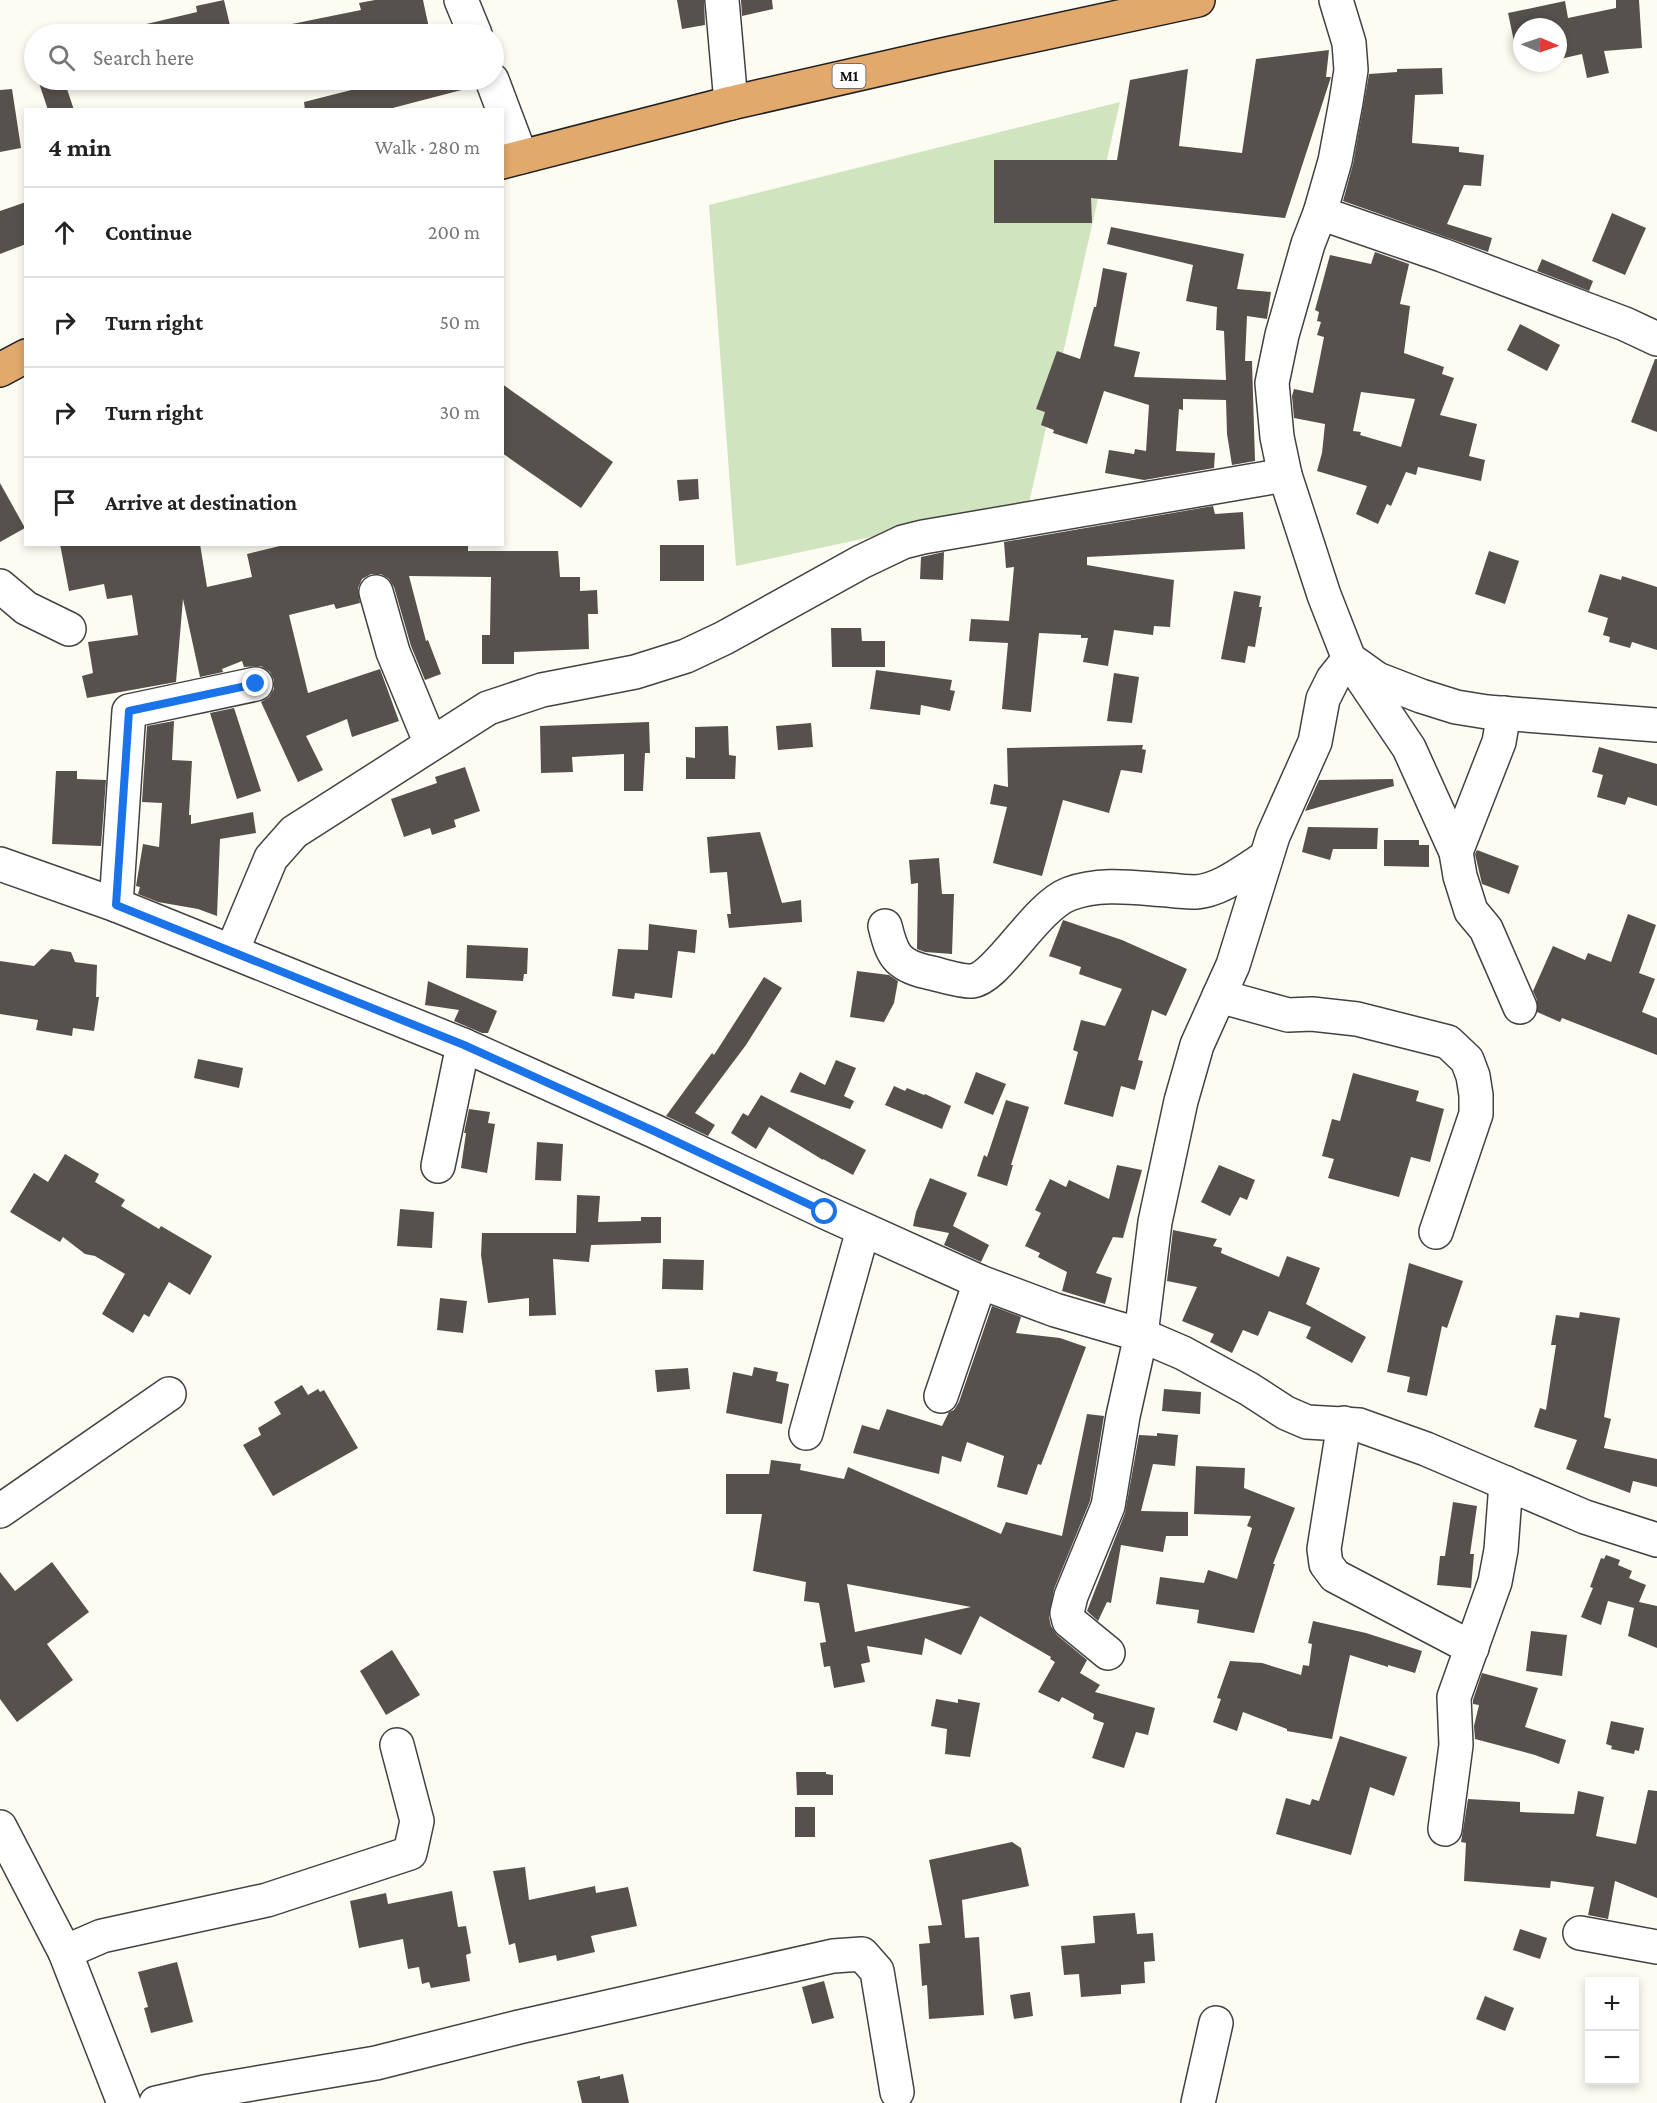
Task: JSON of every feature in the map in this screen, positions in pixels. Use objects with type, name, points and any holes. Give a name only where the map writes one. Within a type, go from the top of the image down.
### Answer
[{"type":"highway","name":"M1","points":[[512,159],[730,103],[1198,0]]},
{"type":"highway","points":[[0,370],[24,357]]},
{"type":"street","points":[[462,0],[471,24]]},
{"type":"street","points":[[722,0],[730,103]]},
{"type":"street","points":[[1336,0],[1349,43],[1351,70],[1335,161],[1282,335],[1272,383],[1277,437],[1285,475],[1324,595],[1349,659],[1409,748],[1456,852],[1460,876],[1471,911],[1486,929],[1520,1007]]},
{"type":"street","points":[[495,90],[499,108]]},
{"type":"street","points":[[504,127],[512,159]]},
{"type":"street","points":[[1320,213],[1442,255],[1625,324],[1657,339]]},
{"type":"street","points":[[232,951],[271,858],[294,832],[488,708],[542,690],[635,672],[686,656],[724,638],[861,562],[903,542],[1285,475]]},
{"type":"street","points":[[0,586],[26,608],[69,628]]},
{"type":"street","points":[[376,592],[393,652],[431,744]]},
{"type":"street","points":[[1349,659],[1377,679],[1456,707],[1657,725]]},
{"type":"street","points":[[1108,1653],[1069,1621],[1067,1613],[1071,1596],[1108,1506],[1123,1416],[1141,1335],[1155,1221],[1182,1101],[1197,1045],[1233,965],[1265,858],[1315,742],[1323,699],[1333,679],[1349,659]]},
{"type":"street","points":[[116,905],[129,711],[256,684]]},
{"type":"street","points":[[1456,852],[1499,742],[1504,713]]},
{"type":"street","points":[[885,926],[891,949],[900,962],[918,970],[971,981],[981,978],[993,969],[1047,907],[1068,895],[1115,886],[1196,892],[1222,884],[1265,858]]},
{"type":"street","points":[[0,864],[116,905],[464,1045],[980,1282],[1055,1310],[1141,1335],[1183,1353],[1250,1389],[1286,1413],[1307,1422],[1359,1425],[1426,1449],[1585,1517],[1657,1540]]},
{"type":"street","points":[[1219,996],[1288,1015],[1312,1014],[1357,1019],[1448,1042],[1467,1060],[1473,1076],[1476,1114],[1436,1232]]},
{"type":"street","points":[[438,1166],[464,1045]]},
{"type":"street","points":[[806,1433],[863,1230]]},
{"type":"street","points":[[941,1396],[980,1282]]},
{"type":"street","points":[[0,1511],[169,1394]]},
{"type":"street","points":[[1344,1423],[1324,1549],[1326,1564],[1335,1576],[1472,1648]]},
{"type":"street","points":[[1445,1829],[1456,1745],[1454,1697],[1495,1582],[1501,1550],[1506,1483]]},
{"type":"street","points":[[65,1952],[102,1936],[267,1900],[410,1853],[417,1821],[397,1745]]},
{"type":"street","points":[[0,1827],[65,1952],[124,2103]]},
{"type":"street","points":[[1581,1933],[1657,1947]]},
{"type":"street","points":[[156,2103],[204,2092],[376,2063],[519,2027],[833,1956],[862,1954],[877,1971],[897,2092]]},
{"type":"street","points":[[1198,2103],[1216,2023]]},
{"type":"green space","points":[[1120,102],[1029,503],[736,566],[709,205]]},
{"type":"building","points":[[224,0],[230,24],[146,24],[197,12],[196,6]]},
{"type":"building","points":[[375,0],[423,0],[428,24],[292,24],[361,10],[359,3]]},
{"type":"building","points":[[677,0],[704,0],[705,25],[682,29]]},
{"type":"building","points":[[741,0],[772,0],[773,9],[742,16]]},
{"type":"building","points":[[1616,0],[1639,0],[1642,48],[1604,51],[1609,73],[1587,78],[1582,54],[1567,57],[1567,18],[1513,18],[1513,37],[1508,13],[1565,1],[1568,18],[1616,8]]},
{"type":"building","points":[[1329,50],[1326,77],[1331,77],[1285,218],[1091,198],[1092,223],[994,223],[994,160],[1117,160],[1130,80],[1188,69],[1179,146],[1242,153],[1256,59]]},
{"type":"building","points":[[1442,68],[1443,94],[1415,95],[1412,143],[1459,147],[1459,152],[1484,155],[1481,186],[1464,185],[1447,224],[1492,238],[1488,252],[1343,201],[1353,164],[1369,74],[1397,72],[1397,69]]},
{"type":"building","points":[[12,89],[21,148],[0,152],[0,90]]},
{"type":"building","points":[[41,90],[67,90],[73,108],[47,108]]},
{"type":"building","points":[[351,90],[462,90],[393,108],[305,108],[304,102]]},
{"type":"building","points":[[24,203],[24,245],[0,254],[0,211]]},
{"type":"building","points":[[1612,213],[1646,228],[1625,275],[1592,261]]},
{"type":"building","points":[[1111,227],[1244,254],[1237,289],[1271,292],[1267,319],[1247,316],[1245,361],[1252,361],[1255,461],[1232,465],[1227,434],[1226,400],[1183,399],[1183,410],[1179,409],[1176,451],[1215,453],[1214,468],[1144,480],[1105,473],[1109,450],[1134,454],[1135,449],[1146,451],[1149,405],[1104,391],[1087,444],[1053,433],[1054,430],[1041,425],[1045,412],[1036,409],[1057,351],[1080,359],[1094,307],[1096,307],[1103,268],[1127,273],[1114,346],[1140,352],[1134,377],[1226,380],[1224,331],[1216,330],[1217,307],[1186,301],[1193,265],[1107,244]]},
{"type":"building","points":[[1375,252],[1409,264],[1400,304],[1410,306],[1404,353],[1444,367],[1442,374],[1454,378],[1440,415],[1477,424],[1469,456],[1485,460],[1481,481],[1418,467],[1416,475],[1406,472],[1391,506],[1387,504],[1378,524],[1356,514],[1367,486],[1317,471],[1322,453],[1325,424],[1294,418],[1292,396],[1294,389],[1313,393],[1324,337],[1317,335],[1321,322],[1317,321],[1319,312],[1315,310],[1330,255],[1371,264]],"holes":[[[1361,392],[1415,399],[1401,447],[1353,431]]]},
{"type":"building","points":[[1542,259],[1593,281],[1589,291],[1537,271]]},
{"type":"building","points":[[1520,324],[1560,345],[1547,371],[1507,350]]},
{"type":"building","points":[[1655,359],[1657,359],[1657,432],[1631,422]]},
{"type":"building","points":[[504,385],[613,462],[581,508],[504,454]]},
{"type":"building","points":[[698,479],[699,499],[679,501],[677,480]]},
{"type":"building","points":[[0,483],[24,529],[0,542]]},
{"type":"building","points":[[1213,506],[1215,514],[1243,512],[1245,549],[1087,557],[1087,565],[1174,580],[1170,627],[1154,626],[1153,635],[1114,630],[1108,666],[1083,662],[1088,638],[1081,638],[1081,635],[1039,633],[1031,712],[1002,709],[1008,643],[969,641],[971,619],[1009,621],[1014,567],[1006,568],[1004,542]]},
{"type":"building","points":[[660,545],[704,545],[704,581],[660,581]]},
{"type":"building","points":[[60,546],[200,546],[207,587],[252,577],[247,554],[280,546],[468,546],[468,551],[558,551],[560,577],[580,577],[580,591],[597,590],[598,614],[588,614],[589,649],[514,652],[514,664],[482,664],[482,635],[490,635],[491,577],[409,576],[426,641],[428,640],[441,674],[425,680],[411,646],[394,587],[389,579],[381,574],[371,574],[362,579],[358,588],[360,603],[336,609],[334,604],[289,615],[308,693],[380,669],[399,721],[352,737],[347,719],[306,736],[323,770],[298,782],[261,702],[269,697],[274,689],[274,680],[270,672],[261,666],[244,667],[242,661],[222,669],[223,672],[200,677],[183,599],[176,682],[87,698],[82,676],[93,673],[88,642],[138,635],[132,595],[107,599],[104,584],[69,591]]},
{"type":"building","points":[[1489,551],[1519,561],[1505,604],[1475,594]]},
{"type":"building","points":[[944,552],[943,580],[920,579],[921,557]]},
{"type":"building","points":[[1600,574],[1621,580],[1622,576],[1657,587],[1657,650],[1632,642],[1630,648],[1609,642],[1610,637],[1603,635],[1608,618],[1588,612]]},
{"type":"building","points":[[1234,591],[1261,596],[1259,607],[1262,607],[1255,647],[1248,646],[1245,663],[1221,659]]},
{"type":"building","points":[[831,628],[861,628],[862,641],[885,641],[885,667],[832,667]]},
{"type":"building","points":[[876,670],[952,680],[950,690],[955,691],[950,711],[921,705],[920,715],[870,709]]},
{"type":"building","points":[[1114,673],[1139,677],[1132,723],[1107,721]]},
{"type":"building","points":[[234,708],[261,791],[237,799],[210,713]]},
{"type":"building","points":[[174,721],[172,760],[192,761],[189,815],[191,815],[191,824],[253,812],[256,833],[220,839],[217,916],[198,909],[158,902],[138,894],[140,887],[136,886],[143,844],[159,847],[162,803],[142,802],[147,726]]},
{"type":"building","points":[[649,722],[650,753],[645,753],[643,791],[624,791],[624,754],[572,757],[573,772],[541,773],[540,726]]},
{"type":"building","points":[[811,723],[813,747],[778,750],[776,726]]},
{"type":"building","points":[[728,726],[729,755],[736,756],[735,779],[686,779],[686,757],[695,758],[695,727]]},
{"type":"building","points":[[1143,745],[1142,749],[1146,750],[1142,773],[1121,770],[1109,813],[1063,800],[1042,876],[993,863],[1007,807],[990,804],[994,784],[1008,787],[1007,748]]},
{"type":"building","points":[[1599,747],[1657,764],[1657,806],[1628,797],[1625,805],[1597,797],[1603,775],[1592,772]]},
{"type":"building","points":[[465,767],[480,811],[454,820],[456,827],[432,835],[430,828],[404,837],[391,799],[437,783],[435,777]]},
{"type":"building","points":[[56,771],[77,771],[77,779],[106,780],[101,846],[52,844]]},
{"type":"building","points":[[1393,779],[1394,786],[1305,811],[1319,780]]},
{"type":"building","points":[[1308,827],[1378,828],[1377,849],[1333,849],[1330,860],[1302,852]]},
{"type":"building","points":[[760,832],[782,903],[801,900],[802,922],[729,928],[727,914],[731,914],[727,872],[710,873],[707,837]]},
{"type":"building","points":[[1384,840],[1419,840],[1419,845],[1429,845],[1429,867],[1384,866]]},
{"type":"building","points":[[1477,850],[1519,866],[1509,894],[1482,884],[1475,854]]},
{"type":"building","points":[[939,858],[942,894],[954,894],[952,954],[925,952],[917,949],[918,883],[911,884],[909,860]]},
{"type":"building","points":[[1628,914],[1656,925],[1639,973],[1655,979],[1642,1012],[1657,1018],[1657,1055],[1562,1018],[1560,1022],[1537,1012],[1537,1000],[1533,991],[1553,946],[1585,960],[1588,953],[1611,962]]},
{"type":"building","points":[[1063,920],[1122,940],[1187,969],[1166,1016],[1152,1010],[1138,1060],[1143,1061],[1135,1090],[1121,1086],[1113,1117],[1064,1104],[1078,1052],[1073,1050],[1081,1020],[1105,1026],[1122,989],[1079,974],[1081,967],[1049,956]]},
{"type":"building","points":[[649,924],[697,930],[695,953],[678,951],[672,998],[635,993],[634,999],[612,996],[618,949],[648,950]]},
{"type":"building","points":[[467,945],[528,948],[527,974],[524,974],[523,981],[466,978]]},
{"type":"building","points":[[51,949],[71,952],[75,962],[97,965],[96,997],[99,997],[94,1031],[73,1028],[72,1036],[36,1030],[38,1020],[0,1014],[0,961],[34,966]]},
{"type":"building","points":[[857,971],[889,975],[898,981],[894,1003],[884,1022],[850,1017]]},
{"type":"building","points":[[764,977],[782,988],[746,1045],[695,1113],[715,1125],[708,1136],[666,1116],[712,1053],[714,1055]]},
{"type":"building","points":[[428,981],[497,1011],[488,1033],[482,1033],[454,1021],[459,1010],[425,1005]]},
{"type":"building","points":[[198,1059],[243,1068],[239,1088],[194,1078]]},
{"type":"building","points":[[836,1060],[856,1068],[844,1096],[854,1101],[850,1109],[790,1092],[800,1072],[825,1085]]},
{"type":"building","points":[[976,1072],[1006,1084],[993,1115],[964,1103]]},
{"type":"building","points":[[1353,1073],[1419,1091],[1416,1101],[1444,1109],[1430,1162],[1411,1157],[1399,1197],[1328,1178],[1334,1159],[1322,1156],[1332,1119],[1340,1121]]},
{"type":"building","points":[[894,1086],[905,1091],[907,1088],[925,1094],[951,1106],[942,1129],[885,1105]]},
{"type":"building","points":[[761,1095],[866,1150],[853,1175],[823,1160],[769,1127],[756,1149],[731,1133],[743,1113],[748,1116]]},
{"type":"building","points":[[1006,1100],[1029,1107],[1007,1186],[977,1176],[984,1155],[987,1157]]},
{"type":"building","points":[[469,1109],[490,1112],[488,1123],[495,1124],[487,1173],[461,1168]]},
{"type":"building","points":[[537,1142],[563,1144],[561,1181],[535,1180]]},
{"type":"building","points":[[65,1154],[99,1174],[95,1182],[125,1200],[121,1206],[159,1229],[161,1226],[212,1256],[190,1295],[169,1282],[149,1317],[144,1314],[133,1333],[102,1314],[125,1274],[95,1256],[85,1254],[63,1237],[60,1242],[10,1212],[34,1173],[48,1182]]},
{"type":"building","points":[[1117,1165],[1142,1170],[1123,1238],[1113,1237],[1096,1273],[1112,1278],[1105,1304],[1062,1291],[1067,1272],[1038,1257],[1040,1253],[1025,1246],[1041,1213],[1035,1210],[1050,1179],[1066,1187],[1069,1180],[1109,1199]]},
{"type":"building","points":[[1219,1165],[1255,1180],[1247,1200],[1240,1197],[1230,1216],[1201,1202]]},
{"type":"building","points":[[930,1178],[967,1193],[953,1226],[989,1245],[981,1262],[944,1245],[949,1233],[913,1226],[916,1212]]},
{"type":"building","points":[[577,1195],[600,1196],[598,1222],[641,1221],[641,1217],[661,1217],[661,1243],[591,1245],[589,1262],[553,1259],[556,1315],[529,1316],[529,1298],[488,1303],[481,1255],[482,1233],[576,1233]]},
{"type":"building","points":[[400,1209],[434,1212],[432,1248],[397,1246]]},
{"type":"building","points":[[1173,1230],[1217,1239],[1213,1246],[1222,1248],[1221,1253],[1279,1277],[1287,1256],[1320,1268],[1306,1304],[1366,1337],[1352,1363],[1306,1338],[1311,1327],[1269,1311],[1258,1336],[1243,1330],[1232,1353],[1210,1342],[1214,1334],[1182,1321],[1197,1287],[1167,1281]]},
{"type":"building","points":[[663,1259],[704,1260],[703,1290],[662,1289]]},
{"type":"building","points":[[1409,1263],[1463,1281],[1447,1328],[1442,1326],[1427,1396],[1407,1392],[1410,1377],[1387,1372]]},
{"type":"building","points":[[440,1298],[467,1301],[463,1333],[437,1330]]},
{"type":"building","points":[[992,1306],[1021,1317],[1016,1333],[1060,1338],[1086,1347],[1041,1465],[1038,1464],[1027,1495],[997,1487],[1004,1456],[967,1442],[961,1462],[942,1456],[939,1474],[853,1453],[862,1425],[879,1430],[887,1409],[942,1426],[949,1412],[954,1410],[959,1402]]},
{"type":"building","points":[[1580,1312],[1620,1318],[1604,1417],[1611,1419],[1604,1448],[1657,1459],[1657,1487],[1633,1481],[1630,1493],[1566,1469],[1577,1440],[1534,1427],[1540,1408],[1546,1410],[1556,1345],[1551,1345],[1556,1315],[1579,1318]]},
{"type":"building","points":[[754,1367],[778,1372],[776,1381],[789,1384],[782,1424],[726,1413],[733,1372],[752,1376]]},
{"type":"building","points":[[688,1368],[690,1389],[657,1392],[655,1370]]},
{"type":"building","points":[[302,1385],[308,1395],[318,1389],[320,1392],[324,1390],[358,1448],[273,1496],[243,1445],[261,1435],[258,1428],[281,1414],[274,1402]]},
{"type":"building","points":[[1164,1389],[1201,1392],[1200,1414],[1162,1411]]},
{"type":"building","points":[[1087,1414],[1104,1416],[1090,1501],[1054,1589],[1049,1617],[1051,1626],[1057,1635],[1087,1660],[1080,1673],[1100,1685],[1095,1692],[1155,1708],[1148,1735],[1136,1732],[1124,1768],[1092,1758],[1104,1723],[1093,1719],[1094,1714],[1062,1697],[1059,1702],[1038,1692],[1055,1662],[1050,1659],[1051,1657],[980,1616],[961,1655],[925,1638],[922,1655],[867,1646],[870,1662],[861,1664],[865,1682],[834,1688],[830,1666],[824,1667],[820,1643],[826,1642],[819,1603],[804,1601],[806,1582],[753,1571],[762,1514],[726,1514],[726,1474],[769,1474],[771,1460],[801,1464],[800,1470],[844,1479],[848,1467],[1001,1534],[1006,1522],[1062,1536]],"holes":[[[847,1584],[971,1607],[855,1632]]]},
{"type":"building","points":[[1157,1433],[1178,1435],[1175,1466],[1153,1464],[1141,1511],[1188,1512],[1188,1536],[1166,1536],[1163,1552],[1121,1545],[1111,1603],[1107,1602],[1098,1621],[1087,1611],[1125,1513],[1139,1435],[1157,1436]]},
{"type":"building","points":[[1196,1466],[1245,1468],[1244,1488],[1295,1508],[1273,1564],[1275,1564],[1254,1633],[1197,1623],[1199,1610],[1156,1604],[1160,1577],[1204,1583],[1208,1570],[1237,1579],[1252,1528],[1247,1526],[1251,1516],[1194,1514]]},
{"type":"building","points":[[1453,1502],[1477,1506],[1470,1554],[1474,1554],[1471,1588],[1437,1585],[1440,1556],[1445,1556]]},
{"type":"building","points":[[1606,1555],[1620,1560],[1618,1565],[1632,1571],[1629,1578],[1646,1585],[1639,1602],[1657,1606],[1657,1648],[1628,1636],[1634,1608],[1608,1601],[1601,1625],[1581,1617],[1593,1588],[1590,1587],[1601,1558],[1604,1559]]},
{"type":"building","points":[[52,1562],[89,1612],[47,1644],[73,1680],[17,1722],[0,1699],[0,1572],[15,1591]]},
{"type":"building","points":[[1313,1621],[1366,1633],[1422,1651],[1415,1673],[1350,1655],[1332,1739],[1287,1731],[1287,1729],[1243,1712],[1237,1731],[1213,1722],[1221,1699],[1217,1698],[1230,1661],[1262,1663],[1301,1675],[1303,1665],[1309,1666],[1312,1644],[1308,1643]]},
{"type":"building","points":[[1531,1631],[1567,1635],[1562,1676],[1526,1671]]},
{"type":"building","points":[[392,1650],[420,1695],[386,1715],[360,1671]]},
{"type":"building","points":[[1482,1673],[1538,1688],[1525,1727],[1566,1740],[1559,1764],[1475,1739],[1474,1726],[1479,1705],[1473,1704],[1473,1700]]},
{"type":"building","points":[[936,1699],[958,1703],[958,1699],[980,1703],[970,1757],[945,1754],[947,1729],[931,1726]]},
{"type":"building","points":[[1611,1721],[1644,1728],[1639,1751],[1635,1750],[1634,1754],[1611,1749],[1612,1746],[1606,1744]]},
{"type":"building","points":[[1340,1736],[1407,1757],[1394,1796],[1370,1787],[1351,1855],[1276,1834],[1286,1798],[1310,1805],[1312,1799],[1319,1801]]},
{"type":"building","points":[[796,1772],[826,1772],[826,1774],[833,1775],[833,1795],[797,1795]]},
{"type":"building","points":[[1648,1790],[1657,1791],[1657,1898],[1615,1881],[1608,1919],[1588,1915],[1594,1887],[1551,1881],[1550,1888],[1464,1881],[1466,1843],[1461,1842],[1468,1799],[1520,1802],[1520,1812],[1574,1814],[1578,1791],[1604,1797],[1596,1836],[1636,1844]]},
{"type":"building","points":[[795,1807],[815,1807],[815,1837],[795,1837]]},
{"type":"building","points":[[1012,1842],[1021,1848],[1029,1886],[962,1900],[965,1938],[979,1937],[984,2015],[929,2019],[927,1985],[922,1986],[919,1944],[930,1943],[928,1926],[942,1925],[929,1860]]},
{"type":"building","points":[[525,1867],[529,1900],[595,1886],[596,1893],[628,1887],[637,1926],[591,1936],[595,1952],[557,1961],[556,1955],[519,1963],[515,1943],[509,1945],[493,1871]]},
{"type":"building","points":[[452,1891],[458,1927],[466,1926],[471,1953],[466,1955],[470,1981],[431,1988],[429,1982],[422,1984],[419,1967],[408,1969],[403,1939],[359,1948],[350,1901],[386,1893],[388,1904]]},
{"type":"building","points":[[1135,1913],[1137,1934],[1153,1933],[1155,1961],[1144,1962],[1145,1983],[1121,1985],[1121,1994],[1081,1997],[1079,1974],[1064,1975],[1061,1946],[1095,1943],[1093,1916]]},
{"type":"building","points":[[1520,1929],[1547,1938],[1540,1959],[1513,1950]]},
{"type":"building","points":[[177,1962],[193,2022],[151,2033],[144,2008],[148,2007],[138,1972]]},
{"type":"building","points":[[824,1981],[834,2018],[812,2024],[802,1987]]},
{"type":"building","points":[[1030,1992],[1033,2016],[1014,2019],[1010,1995]]},
{"type":"building","points":[[1485,1996],[1514,2008],[1505,2031],[1476,2019]]},
{"type":"building","points":[[623,2074],[629,2103],[582,2103],[577,2081]]},
{"type":"route","points":[[256,684],[129,711],[116,905],[464,1045],[825,1212]]}]
